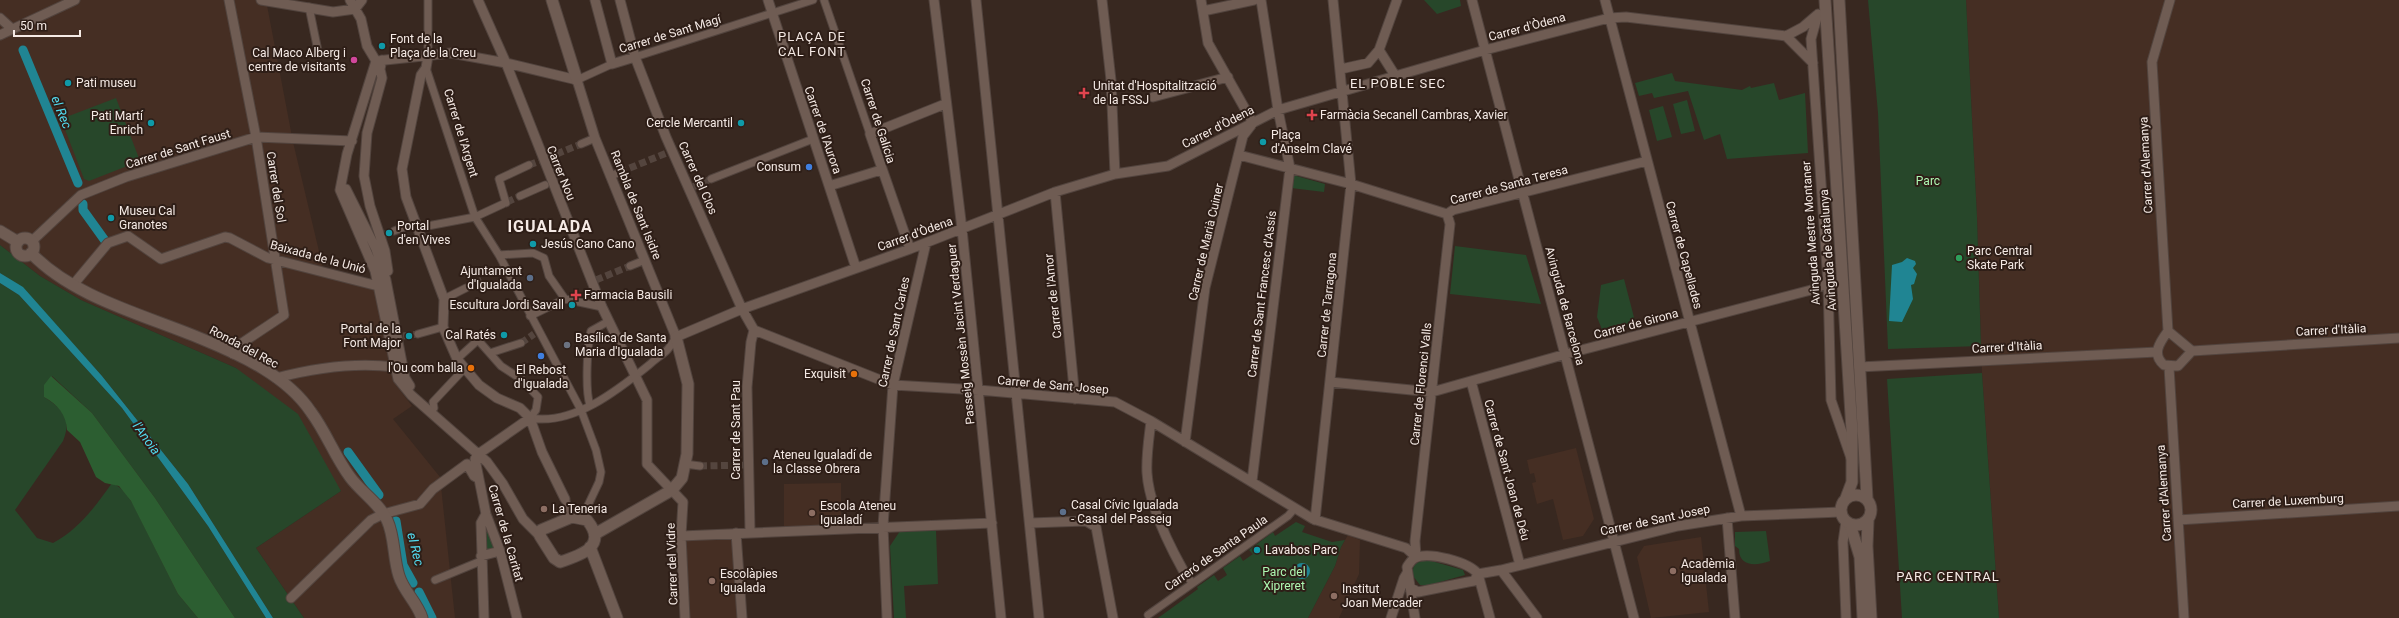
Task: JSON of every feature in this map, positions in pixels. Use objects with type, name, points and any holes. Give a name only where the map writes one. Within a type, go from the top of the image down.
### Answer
[{"type":"street","points":[[0,35],[75,0]]},
{"type":"street","name":"Carrer del Sol","points":[[229,0],[256,137],[284,315],[239,345],[233,354]]},
{"type":"street","points":[[261,0],[333,12],[355,9],[362,0]]},
{"type":"street","points":[[350,0],[364,28],[367,46],[379,61],[382,78],[367,134],[364,176],[370,206],[383,235],[388,272],[386,280]]},
{"type":"street","points":[[428,0],[428,56]]},
{"type":"street","name":"Carrer Nou","points":[[478,0],[506,63],[543,160],[549,183],[595,280],[602,308],[648,400],[647,464],[672,490]]},
{"type":"street","points":[[552,0],[577,80]]},
{"type":"street","points":[[595,0],[612,64]]},
{"type":"street","name":"Carrer del Clos","points":[[620,0],[635,57],[671,151],[691,188],[742,309],[754,330]]},
{"type":"street","name":"Carrer de l'Aurora","points":[[768,0],[856,268]]},
{"type":"street","points":[[772,14],[813,0]]},
{"type":"street","name":"Carrer de Galícia","points":[[824,0],[881,170],[910,249]]},
{"type":"street","name":"Passeig Mossèn Jacint Verdaguer","points":[[934,0],[945,104],[962,229],[1001,618]]},
{"type":"street","points":[[976,0],[1039,618]]},
{"type":"street","points":[[1102,0],[1111,80],[1116,174]]},
{"type":"street","points":[[1201,0],[1208,43],[1253,123]]},
{"type":"street","points":[[1203,10],[1254,0]]},
{"type":"street","name":"Carrer de Sant Francesc d'Assís","points":[[1252,481],[1290,168],[1278,110],[1261,0]]},
{"type":"street","name":"Carrer de Tarragona","points":[[1315,520],[1351,184],[1344,93],[1333,0]]},
{"type":"street","points":[[1341,69],[1368,63],[1379,50],[1397,0]]},
{"type":"street","name":"Avinguda de Barcelona","points":[[1472,0],[1615,540],[1634,618]]},
{"type":"street","name":"Carrer de Capellades","points":[[1604,0],[1740,516]]},
{"type":"street","name":"Avinguda Mestre Montaner","points":[[1821,0],[1811,39],[1828,283],[1831,400],[1844,440],[1854,463]]},
{"type":"street","name":"Avinguda de Catalunya","points":[[1825,0],[1854,463],[1852,482],[1846,498]]},
{"type":"street","name":"Avinguda de Catalunya","points":[[1840,0],[1867,498]]},
{"type":"street","name":"Carrer d'Alemanya","points":[[2168,331],[2152,62],[2170,0]]},
{"type":"street","points":[[309,7],[318,51]]},
{"type":"street","name":"Carrer de Sant Magí","points":[[577,80],[612,64],[772,14]]},
{"type":"street","points":[[1813,63],[1786,36],[1803,27],[1818,14]]},
{"type":"street","name":"Carrer d'Òdena","points":[[676,337],[742,309],[910,249],[1055,192],[1116,174],[1168,166],[1278,110],[1344,93],[1485,50],[1621,16],[1786,36]]},
{"type":"street","points":[[0,18],[12,29]]},
{"type":"street","points":[[1379,50],[1396,77]]},
{"type":"street","points":[[379,61],[451,53],[506,63],[577,80]]},
{"type":"street","name":"Carrer de l'Argent","points":[[428,56],[426,68],[475,217],[499,255],[530,316],[536,333],[581,410],[596,450],[601,472],[599,482],[577,518]]},
{"type":"street","points":[[379,61],[352,141],[340,190],[370,258],[378,286],[395,367],[403,387],[487,462],[503,484],[523,519],[540,536],[554,558],[560,562],[580,555],[594,543],[595,534],[587,520],[577,518],[541,530],[540,536]]},
{"type":"street","points":[[426,68],[421,75],[402,169],[406,197],[444,299],[442,328],[456,359],[486,392],[520,408],[530,418],[542,452],[565,499],[577,518]]},
{"type":"street","points":[[1153,97],[1228,77]]},
{"type":"street","name":"Rambla de Sant Isidre","points":[[577,80],[595,138],[676,337]]},
{"type":"street","points":[[870,134],[945,104]]},
{"type":"street","name":"Carrer de Marià Cuiner","points":[[1185,442],[1205,288],[1243,136],[1253,123]]},
{"type":"street","name":"Carrer de Sant Faust","points":[[32,241],[84,194],[126,177],[256,137],[352,141]]},
{"type":"street","points":[[581,144],[595,138]]},
{"type":"street","points":[[711,180],[813,139]]},
{"type":"street","name":"Carrer de Santa Teresa","points":[[1239,155],[1351,184],[1446,214],[1453,210],[1647,161]]},
{"type":"street","points":[[394,231],[416,225],[475,217],[505,203],[499,178],[529,165]]},
{"type":"street","points":[[344,169],[349,197],[376,249],[386,280],[400,337],[405,378],[422,404]]},
{"type":"street","points":[[829,186],[881,170]]},
{"type":"street","points":[[611,176],[620,172]]},
{"type":"street","points":[[520,196],[549,183]]},
{"type":"street","name":"Carrer de l'Amor","points":[[1055,192],[1076,399]]},
{"type":"street","name":"Carrer de Florenci Valls","points":[[1416,557],[1415,540],[1450,224],[1446,214]]},
{"type":"street","points":[[0,231],[18,242]]},
{"type":"street","name":"Baixada de la Unió","points":[[73,285],[108,243],[121,237],[128,236],[161,259],[224,237],[276,260],[378,286]]},
{"type":"street","points":[[24,238],[32,241],[33,249],[31,253],[20,254],[17,250],[18,242],[24,238]]},
{"type":"street","name":"Carrer de Sant Carles","points":[[887,618],[883,526],[893,385],[926,243]]},
{"type":"street","name":"Ronda del Rec","points":[[31,253],[44,267],[73,285],[262,368],[294,392],[311,411],[346,471],[383,514],[388,522],[393,555],[399,576],[407,592],[415,600],[422,618]]},
{"type":"street","points":[[499,255],[533,253],[544,258],[549,276],[565,299]]},
{"type":"street","points":[[630,266],[645,260]]},
{"type":"street","name":"Carrer de Girona","points":[[1330,382],[1432,392],[1566,354],[1811,290],[1828,283]]},
{"type":"street","points":[[444,299],[466,288]]},
{"type":"street","points":[[530,316],[565,299],[602,308]]},
{"type":"street","points":[[590,404],[587,383],[589,338],[591,331],[609,321]]},
{"type":"street","points":[[418,334],[442,328]]},
{"type":"street","name":"Carrer de Sant Josep","points":[[754,330],[893,385],[979,390],[1115,402],[1151,421],[1315,520],[1406,548],[1416,557]]},
{"type":"street","name":"Carrer de Sant Pau","points":[[750,532],[746,387],[751,342],[754,330]]},
{"type":"street","points":[[2168,331],[2192,351],[2182,364],[2169,367],[2160,362],[2157,352],[2159,344],[2168,331]]},
{"type":"street","points":[[530,418],[543,421],[581,410],[613,393],[636,377],[648,365],[668,351],[676,337]]},
{"type":"street","points":[[595,534],[672,490],[682,478],[685,464],[688,426],[688,384],[676,337]]},
{"type":"street","name":"Carrer d'Itàlia","points":[[2192,351],[2399,338]]},
{"type":"street","points":[[456,359],[478,340],[501,366],[521,379],[538,397],[536,410],[530,418],[477,454]]},
{"type":"street","points":[[490,353],[521,343]]},
{"type":"street","name":"Carrer d'Itàlia","points":[[1859,367],[2157,352]]},
{"type":"street","points":[[276,378],[324,368],[395,367]]},
{"type":"street","name":"Carrer d'Alemanya","points":[[2169,367],[2184,618]]},
{"type":"street","points":[[431,412],[434,408],[433,402],[464,369]]},
{"type":"street","name":"Carrer de Sant Joan de Déu","points":[[1471,381],[1520,565]]},
{"type":"street","points":[[1151,421],[1147,457],[1149,489],[1158,517],[1183,570],[1192,583]]},
{"type":"street","name":"Carrer de la Caritat","points":[[477,454],[475,459],[486,514],[500,551],[517,618]]},
{"type":"street","points":[[291,598],[343,549],[359,530],[383,514],[420,504],[433,489],[467,464],[474,476],[479,479]]},
{"type":"street","points":[[685,464],[700,466]]},
{"type":"street","name":"Carrer del Vidre","points":[[672,490],[684,502],[681,536],[685,618]]},
{"type":"street","points":[[1863,618],[1860,557],[1846,519],[1843,502],[1846,498],[1854,494],[1867,498],[1872,509],[1868,520],[1867,546],[1871,618]]},
{"type":"street","name":"Carrer de Luxemburg","points":[[2178,520],[2399,506]]},
{"type":"street","name":"Carreró de Santa Paula","points":[[1148,615],[1288,516],[1295,508]]},
{"type":"street","points":[[484,618],[480,523],[486,514]]},
{"type":"street","name":"Carrer de Sant Josep","points":[[1412,588],[1418,592],[1468,582],[1474,580],[1478,574],[1501,570],[1615,540],[1740,516],[1846,519]]},
{"type":"street","points":[[1728,518],[1735,618]]},
{"type":"street","points":[[1846,519],[1859,525],[1868,520]]},
{"type":"street","points":[[1846,519],[1843,542],[1846,618]]},
{"type":"street","points":[[1030,523],[1086,521],[1096,527],[1113,618]]},
{"type":"street","points":[[681,536],[883,526],[992,523]]},
{"type":"street","points":[[736,533],[742,618]]},
{"type":"street","points":[[590,548],[617,618]]},
{"type":"street","points":[[435,580],[500,551]]},
{"type":"street","points":[[1415,618],[1412,588],[1407,573],[1407,567],[1416,557],[1432,555],[1468,566],[1478,574],[1490,618]]},
{"type":"street","points":[[1501,570],[1537,618]]},
{"type":"street","points":[[1392,618],[1404,578],[1407,573]]},
{"type":"shaded area","points":[[0,0],[266,0],[293,142],[323,268],[375,282],[390,347],[396,385],[412,406],[393,419],[440,477],[455,618],[304,618],[256,548],[341,491],[236,368],[81,300],[40,276],[0,245]]},
{"type":"shaded area","points":[[1966,0],[2399,0],[2399,618],[1999,618],[1982,373],[1977,217]]},
{"type":"shaded area","points":[[1576,448],[1594,519],[1583,536],[1563,540],[1553,499],[1537,504],[1532,483],[1536,482],[1534,473],[1530,474],[1527,460]]},
{"type":"shaded area","name":"Escola Ateneu Igualadí","points":[[841,483],[841,525],[784,527],[784,484]]},
{"type":"shaded area","name":"Institut Joan Mercader","points":[[1348,535],[1360,540],[1359,574],[1339,618],[1308,618],[1335,566],[1341,547]]},
{"type":"shaded area","name":"Escolàpies Igualada","points":[[733,537],[738,618],[690,618],[686,539]]},
{"type":"shaded area","name":"Acadèmia Igualada","points":[[1701,537],[1709,612],[1651,618],[1637,557],[1644,546]]},
{"type":"green space","points":[[1424,0],[1460,0],[1461,6],[1437,14]]},
{"type":"green space","name":"Parc","points":[[1868,0],[1966,0],[1977,217],[1981,346],[1888,349],[1878,113]]},
{"type":"green space","points":[[1672,73],[1675,81],[1742,90],[1750,86],[1751,88],[1774,83],[1779,100],[1805,93],[1808,153],[1727,159],[1720,134],[1704,140],[1688,91],[1654,98],[1652,93],[1639,96],[1635,83]]},
{"type":"green space","points":[[116,98],[140,161],[89,181],[84,179],[61,119]]},
{"type":"green space","points":[[1687,100],[1695,131],[1681,134],[1673,104]]},
{"type":"green space","points":[[1663,106],[1672,137],[1657,141],[1649,110]]},
{"type":"green space","points":[[1293,175],[1325,184],[1324,192],[1291,188]]},
{"type":"green space","points":[[0,245],[40,276],[81,300],[236,368],[298,414],[341,491],[256,548],[304,618],[273,618],[188,484],[102,376],[23,288],[0,273]]},
{"type":"green space","points":[[1455,246],[1526,255],[1541,304],[1450,294]]},
{"type":"green space","points":[[1624,279],[1636,325],[1603,332],[1597,317],[1601,285]]},
{"type":"green space","points":[[0,283],[19,295],[122,408],[208,526],[266,618],[235,618],[155,498],[92,413],[52,376],[44,397],[61,410],[66,421],[66,433],[63,441],[15,510],[37,538],[53,543],[71,531],[86,517],[112,483],[116,485],[124,492],[133,504],[178,594],[198,618],[0,618]]},
{"type":"green space","name":"PARC CENTRAL","points":[[1982,373],[1999,618],[1902,618],[1887,379]]},
{"type":"green space","points":[[51,376],[92,413],[155,498],[235,618],[198,618],[178,594],[131,501],[119,486],[105,483],[96,477],[80,442],[67,430],[65,419],[60,410],[44,397],[44,385]]},
{"type":"green space","points":[[486,514],[500,551],[481,556]]},
{"type":"green space","name":"Parc del Xipreret","points":[[1296,522],[1305,526],[1302,532],[1332,542],[1345,540],[1341,547],[1335,566],[1308,618],[1158,618],[1198,589],[1197,587],[1214,575],[1218,581],[1227,575],[1223,568],[1240,556],[1243,561],[1253,554],[1249,550],[1273,532],[1275,536]]},
{"type":"green space","points":[[900,531],[936,531],[938,584],[904,586],[906,618],[894,618],[890,546]]},
{"type":"green space","points":[[1766,531],[1770,561],[1759,564],[1749,564],[1745,562],[1740,555],[1739,549],[1735,546],[1735,532]]},
{"type":"green space","points":[[1428,560],[1463,570],[1465,575],[1429,585],[1420,585],[1413,576],[1413,569],[1416,564],[1421,561]]},
{"type":"water","points":[[1907,258],[1915,261],[1916,264],[1913,268],[1917,274],[1914,284],[1911,285],[1913,299],[1902,322],[1889,321],[1892,265],[1902,262]]},
{"type":"water","name":"l'Anoia","points":[[0,273],[23,287],[102,376],[188,484],[273,618],[266,618],[208,526],[122,408],[19,295],[0,283]]},
{"type":"water","points":[[1302,563],[1309,568],[1310,571],[1305,578],[1302,579],[1295,574],[1294,571],[1299,564]]},
{"type":"waterway","name":"el Rec","points":[[23,50],[78,183]]},
{"type":"waterway","name":"el Rec","points":[[83,204],[83,210],[106,242]]},
{"type":"waterway","name":"el Rec","points":[[348,452],[379,495]]},
{"type":"waterway","name":"el Rec","points":[[396,521],[403,565],[413,583]]},
{"type":"waterway","name":"el Rec","points":[[419,592],[432,618]]},
{"type":"tunnel","points":[[547,158],[581,144]]},
{"type":"tunnel","points":[[620,172],[669,152]]},
{"type":"tunnel","points":[[529,165],[540,161]]},
{"type":"tunnel","points":[[693,187],[711,179]]},
{"type":"tunnel","points":[[507,202],[520,196]]},
{"type":"tunnel","points":[[385,234],[394,231]]},
{"type":"tunnel","points":[[596,280],[630,266]]},
{"type":"tunnel","points":[[466,288],[485,279]]},
{"type":"tunnel","points":[[403,336],[418,334]]},
{"type":"tunnel","points":[[521,343],[534,334]]},
{"type":"tunnel","points":[[700,466],[748,465]]},
{"type":"place","name":"Font de la Plaça de la Creu","points":[[382,46]]},
{"type":"place","name":"Cal Maco Alberg i centre de visitants","points":[[354,60]]},
{"type":"place","name":"Pati museu","points":[[68,83]]},
{"type":"place","name":"Unitat d'Hospitalització de la FSSJ","points":[[1084,93]]},
{"type":"place","name":"Farmàcia Secanell Cambras, Xavier","points":[[1312,115]]},
{"type":"place","name":"Pati Martí Enrich","points":[[151,123]]},
{"type":"place","name":"Cercle Mercantil","points":[[741,123]]},
{"type":"place","name":"Plaça d'Anselm Clavé","points":[[1263,142]]},
{"type":"place","name":"Consum","points":[[809,167]]},
{"type":"place","name":"Museu Cal Granotes","points":[[111,218]]},
{"type":"place","name":"Portal d'en Vives","points":[[389,233]]},
{"type":"place","name":"Jesús Cano Cano","points":[[533,244]]},
{"type":"place","name":"Parc Central Skate Park","points":[[1959,258]]},
{"type":"place","name":"Ajuntament d'Igualada","points":[[530,278]]},
{"type":"place","name":"Farmacia Bausili","points":[[576,295]]},
{"type":"place","name":"Escultura Jordi Savall","points":[[572,305]]},
{"type":"place","name":"Cal Ratés","points":[[504,335]]},
{"type":"place","name":"Portal de la Font Major","points":[[409,336]]},
{"type":"place","name":"Basílica de Santa Maria d'Igualada","points":[[567,345]]},
{"type":"place","name":"El Rebost d'Igualada","points":[[541,356]]},
{"type":"place","name":"l'Ou com balla","points":[[471,368]]},
{"type":"place","name":"Exquisit","points":[[854,374]]},
{"type":"place","name":"Ateneu Igualadí de la Classe Obrera","points":[[765,462]]},
{"type":"place","name":"La Teneria","points":[[544,509]]},
{"type":"place","name":"Casal Cívic Igualada - Casal del Passeig","points":[[1063,512]]},
{"type":"place","name":"Escola Ateneu Igualadí","points":[[812,513]]},
{"type":"place","name":"Lavabos Parc","points":[[1257,550]]},
{"type":"place","name":"Acadèmia Igualada","points":[[1673,571]]},
{"type":"place","name":"Escolàpies Igualada","points":[[712,581]]},
{"type":"place","name":"Institut Joan Mercader","points":[[1334,596]]},
{"type":"district","name":"PLAÇA DE CAL FONT","points":[[812,44]]},
{"type":"district","name":"EL POBLE SEC","points":[[1398,83]]},
{"type":"district","name":"IGUALADA","points":[[550,226]]},
{"type":"district","name":"PARC CENTRAL","points":[[1948,576]]}]
